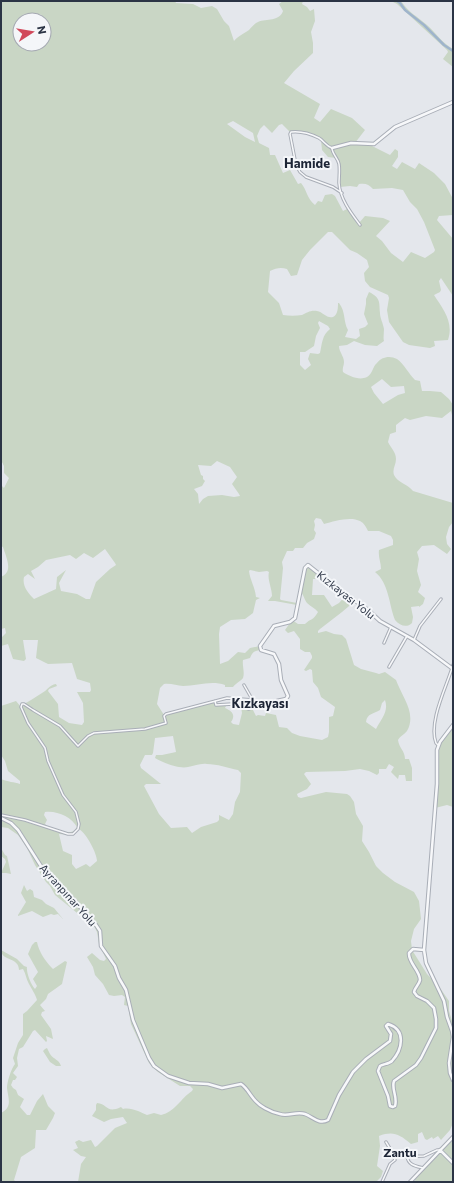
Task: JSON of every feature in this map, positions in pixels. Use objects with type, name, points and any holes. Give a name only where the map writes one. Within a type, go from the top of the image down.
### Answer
[{"type":"street","points":[[342,193],[333,187],[308,178],[300,172],[296,165],[291,133],[306,133],[320,139],[327,146],[332,148],[351,143],[374,144],[395,127],[453,102]]},
{"type":"street","points":[[332,148],[332,151],[339,164],[339,185],[348,207],[360,224]]},
{"type":"street","name":"Kızkayası Yolu","points":[[277,701],[286,699],[288,696],[281,678],[279,664],[274,654],[261,650],[260,646],[274,626],[290,622],[295,618],[306,565],[310,565],[317,573],[342,592],[368,609],[380,621],[414,640],[453,668]]},
{"type":"street","points":[[414,640],[420,626],[441,599]]},
{"type":"street","points":[[384,643],[391,627]]},
{"type":"street","points":[[389,667],[407,636]]},
{"type":"street","points":[[438,745],[434,738],[435,722],[442,696],[453,668]]},
{"type":"street","points":[[244,685],[249,696],[253,700]]},
{"type":"street","points":[[1,816],[25,820],[68,834],[73,834],[78,827],[76,812],[63,795],[50,765],[45,748],[28,723],[22,709],[22,704],[60,726],[78,746],[88,736],[97,732],[138,730],[164,725],[166,722],[164,714],[227,698],[253,700],[264,703]]},
{"type":"street","points":[[215,701],[216,706],[233,704],[247,709],[264,703],[277,701]]},
{"type":"street","points":[[453,725],[438,745],[437,752],[437,783],[424,950],[426,963],[443,997],[452,1031],[449,1063],[450,1073],[453,1080]]},
{"type":"street","name":"Ayranpınar Yolu","points":[[1,816],[18,830],[46,874],[78,903],[100,931],[101,946],[115,966],[119,978],[126,990],[133,1020],[149,1058],[154,1066],[168,1076],[189,1083],[208,1084],[222,1088],[241,1084],[259,1103],[267,1109],[280,1114],[286,1115],[300,1113],[324,1122],[328,1120],[339,1095],[353,1072],[366,1059],[390,1041],[391,1034],[386,1026],[388,1024],[391,1025],[399,1034],[401,1045],[392,1061],[380,1066],[378,1072],[388,1096],[390,1106],[395,1106],[394,1081],[416,1065],[436,1028],[434,1008],[427,1001],[417,996],[414,992],[414,989],[419,983],[420,979],[410,960],[409,953],[413,950],[424,950]]},
{"type":"street","points":[[410,1182],[453,1137]]},
{"type":"street","points":[[382,1182],[390,1164],[395,1160],[386,1142]]},
{"type":"street","points":[[394,1157],[424,1156],[440,1150]]},
{"type":"street","points":[[440,1150],[453,1163]]},
{"type":"street","points":[[407,1156],[412,1165],[423,1168]]},
{"type":"green space","points":[[1,1],[175,1],[176,3],[193,4],[201,8],[212,6],[217,9],[224,21],[229,26],[234,41],[255,24],[279,17],[283,11],[279,4],[283,1],[303,1],[302,4],[310,11],[314,9],[315,21],[311,32],[313,53],[284,83],[320,104],[314,118],[320,122],[331,109],[352,118],[365,130],[355,143],[370,145],[390,155],[395,149],[398,151],[398,157],[392,166],[397,169],[402,162],[415,169],[419,163],[434,173],[445,184],[453,199],[453,215],[439,216],[437,220],[453,239],[453,296],[441,278],[439,281],[441,290],[434,295],[449,322],[450,327],[448,340],[434,341],[435,346],[430,348],[409,345],[403,342],[389,322],[387,310],[388,295],[370,287],[365,281],[364,273],[369,267],[367,260],[350,250],[332,232],[328,232],[310,250],[302,260],[297,275],[291,276],[287,269],[283,268],[270,271],[268,292],[279,303],[283,315],[302,315],[310,311],[315,311],[329,317],[333,317],[337,313],[339,303],[343,310],[345,323],[348,330],[345,337],[356,339],[360,336],[359,329],[368,324],[364,314],[366,299],[369,292],[376,296],[379,303],[380,317],[384,329],[384,341],[377,346],[365,345],[354,341],[347,345],[339,346],[344,360],[343,372],[349,376],[365,378],[371,373],[375,365],[381,359],[389,357],[394,358],[402,364],[415,380],[420,381],[422,391],[441,392],[453,405],[453,419],[451,411],[442,418],[426,416],[410,420],[405,418],[396,425],[396,432],[390,434],[388,442],[396,457],[394,475],[398,480],[413,491],[453,503],[453,522],[449,527],[446,537],[447,544],[451,549],[447,554],[434,545],[422,546],[417,552],[419,559],[417,571],[421,585],[418,592],[425,598],[423,604],[419,607],[411,607],[413,617],[412,623],[404,626],[395,620],[386,588],[380,577],[375,572],[381,569],[379,550],[393,545],[391,536],[379,531],[368,531],[363,523],[352,519],[324,524],[321,519],[316,518],[314,521],[314,530],[316,533],[314,539],[307,543],[303,548],[295,548],[293,551],[287,551],[282,562],[283,568],[280,599],[297,603],[297,605],[268,601],[272,596],[269,572],[250,570],[256,597],[260,598],[256,600],[253,613],[245,619],[231,620],[220,627],[220,664],[228,661],[238,652],[245,653],[250,648],[260,646],[261,650],[254,652],[250,658],[243,660],[244,676],[242,679],[233,687],[225,687],[225,685],[214,683],[188,686],[164,684],[160,688],[157,704],[164,715],[215,701],[216,705],[227,704],[225,708],[230,710],[233,715],[231,722],[239,725],[242,713],[241,707],[247,709],[252,708],[256,716],[265,716],[266,713],[276,715],[279,727],[287,728],[292,733],[322,740],[328,737],[329,717],[333,716],[335,707],[321,697],[318,688],[313,682],[312,670],[304,670],[312,658],[310,652],[305,652],[300,649],[300,639],[294,631],[288,633],[285,630],[292,620],[298,624],[305,624],[318,612],[307,603],[300,591],[305,568],[308,565],[325,579],[313,579],[312,595],[324,595],[332,607],[339,603],[346,595],[355,601],[320,629],[318,633],[326,631],[342,635],[346,639],[354,665],[361,669],[379,674],[385,672],[396,680],[408,705],[410,724],[407,731],[398,740],[405,759],[409,759],[412,768],[412,781],[406,781],[405,775],[399,775],[398,779],[391,772],[394,767],[389,764],[386,769],[379,769],[379,773],[377,775],[360,769],[306,772],[304,774],[311,784],[307,789],[297,794],[298,797],[301,798],[326,792],[347,794],[350,796],[354,802],[356,814],[363,826],[362,841],[376,866],[395,882],[414,892],[419,901],[421,919],[414,929],[411,941],[412,950],[427,974],[440,988],[449,1001],[449,1011],[453,1024],[453,1123],[450,1130],[441,1140],[438,1136],[427,1140],[422,1132],[418,1134],[418,1142],[411,1144],[396,1134],[379,1136],[380,1146],[377,1166],[383,1171],[381,1177],[376,1182],[78,1182],[81,1164],[86,1157],[81,1156],[73,1150],[78,1148],[75,1142],[79,1140],[83,1142],[91,1140],[95,1147],[115,1128],[127,1123],[123,1117],[104,1122],[92,1116],[96,1110],[97,1103],[110,1109],[121,1107],[123,1109],[132,1109],[147,1115],[154,1113],[161,1115],[174,1108],[193,1089],[190,1086],[180,1086],[158,1072],[149,1063],[131,1024],[128,1006],[124,1005],[125,997],[122,995],[109,995],[103,984],[95,975],[93,967],[87,957],[92,953],[100,960],[104,961],[106,959],[99,944],[97,932],[92,922],[82,917],[55,895],[35,865],[27,848],[18,835],[8,828],[1,827],[1,779],[20,784],[20,781],[8,771],[5,761],[1,755],[1,706],[16,701],[21,707],[21,705],[44,692],[52,685],[56,684],[57,686],[49,689],[48,691],[58,704],[59,717],[69,723],[82,725],[84,722],[83,703],[77,692],[90,692],[91,690],[90,683],[77,679],[72,663],[48,664],[36,658],[38,640],[23,640],[26,659],[24,661],[13,659],[8,644],[1,646],[1,638],[6,633],[5,628],[1,629],[1,577],[5,575],[8,568],[6,555],[3,547],[1,546],[1,485],[4,488],[9,478],[4,473],[4,466],[1,460]],"holes":[[[233,121],[253,133],[255,142],[245,137],[227,124]],[[282,124],[291,133],[299,132],[314,136],[321,140],[322,150],[328,157],[336,158],[339,164],[340,187],[357,187],[359,184],[363,184],[368,185],[373,189],[392,188],[403,190],[410,202],[417,209],[424,222],[435,250],[434,252],[425,258],[411,252],[403,262],[391,253],[376,236],[390,221],[383,218],[365,216],[359,223],[349,208],[343,211],[335,196],[332,194],[325,195],[322,202],[318,201],[315,205],[310,200],[301,183],[298,184],[290,170],[283,173],[275,155],[270,155],[269,148],[259,143],[257,136],[260,129],[264,125],[272,133],[279,125]],[[319,321],[328,326],[330,329],[324,337],[320,353],[310,353],[308,359],[311,365],[305,370],[300,365],[300,352],[305,352],[314,346],[316,336],[320,328],[318,323]],[[382,379],[391,387],[404,386],[405,393],[398,395],[383,404],[371,387]],[[217,461],[230,467],[237,477],[232,484],[240,496],[208,496],[199,504],[198,494],[194,489],[202,486],[205,481],[201,475],[198,465],[211,466]],[[105,549],[116,565],[96,582],[90,599],[86,599],[77,594],[61,591],[59,583],[66,570],[57,577],[56,589],[34,599],[25,586],[24,577],[28,574],[35,579],[31,571],[46,560],[70,555],[76,559],[84,553],[93,558]],[[385,700],[385,712],[376,729],[366,722],[369,715],[380,710],[382,703]],[[173,736],[176,752],[156,755],[155,758],[167,764],[180,767],[211,764],[238,770],[241,773],[240,792],[235,802],[233,814],[229,820],[219,815],[219,820],[217,822],[201,827],[192,833],[187,827],[171,828],[159,814],[144,786],[146,784],[161,784],[141,768],[140,765],[145,755],[152,755],[155,738]],[[45,812],[59,813],[68,817],[77,827],[71,832],[63,832],[47,826],[45,824],[47,820],[44,815]],[[79,829],[91,844],[97,857],[97,861],[90,867],[86,864],[76,869],[72,864],[72,855],[63,851],[59,834],[73,835]]]},
{"type":"green space","points":[[391,1],[401,1],[410,11],[453,49],[453,67],[443,59],[448,52],[447,50],[397,4]]},
{"type":"green space","points":[[453,725],[453,807],[447,805],[435,808],[438,745]]},
{"type":"green space","points":[[1,848],[7,856],[11,874],[1,873],[6,862],[1,856]]},
{"type":"green space","points":[[24,885],[27,891],[30,889],[33,891],[34,897],[42,900],[54,908],[63,919],[58,914],[51,914],[43,917],[32,911],[18,916],[26,902],[21,893]]},
{"type":"green space","points":[[35,942],[37,942],[39,949],[47,963],[53,969],[65,961],[67,962],[62,984],[48,994],[46,999],[40,1005],[45,1011],[42,1012],[41,1015],[51,1029],[53,1039],[46,1036],[46,1042],[35,1030],[33,1031],[23,1047],[19,1049],[17,1058],[18,1066],[13,1073],[17,1077],[13,1080],[11,1085],[16,1090],[18,1095],[24,1099],[20,1107],[27,1115],[30,1115],[37,1101],[43,1094],[48,1106],[55,1113],[46,1130],[36,1130],[35,1148],[21,1157],[14,1180],[16,1182],[1,1182],[1,1113],[5,1111],[9,1102],[7,1085],[8,1079],[15,1064],[13,1058],[18,1043],[23,1035],[23,1014],[37,1000],[23,969],[19,970],[16,963],[4,956],[1,950],[17,959],[27,967],[29,978],[35,989],[37,986],[33,979],[38,972],[28,954]]},
{"type":"green space","points":[[47,1048],[50,1054],[59,1062],[61,1066],[56,1066],[50,1062],[43,1051]]},
{"type":"green space","points":[[453,1137],[453,1181],[417,1182],[413,1179]]},
{"type":"waterway","points":[[397,1],[444,45],[453,51]]},
{"type":"district","name":"Hamide","points":[[307,163]]},
{"type":"district","name":"Kızkayası","points":[[260,703]]},
{"type":"district","name":"Zantu","points":[[400,1153]]}]
